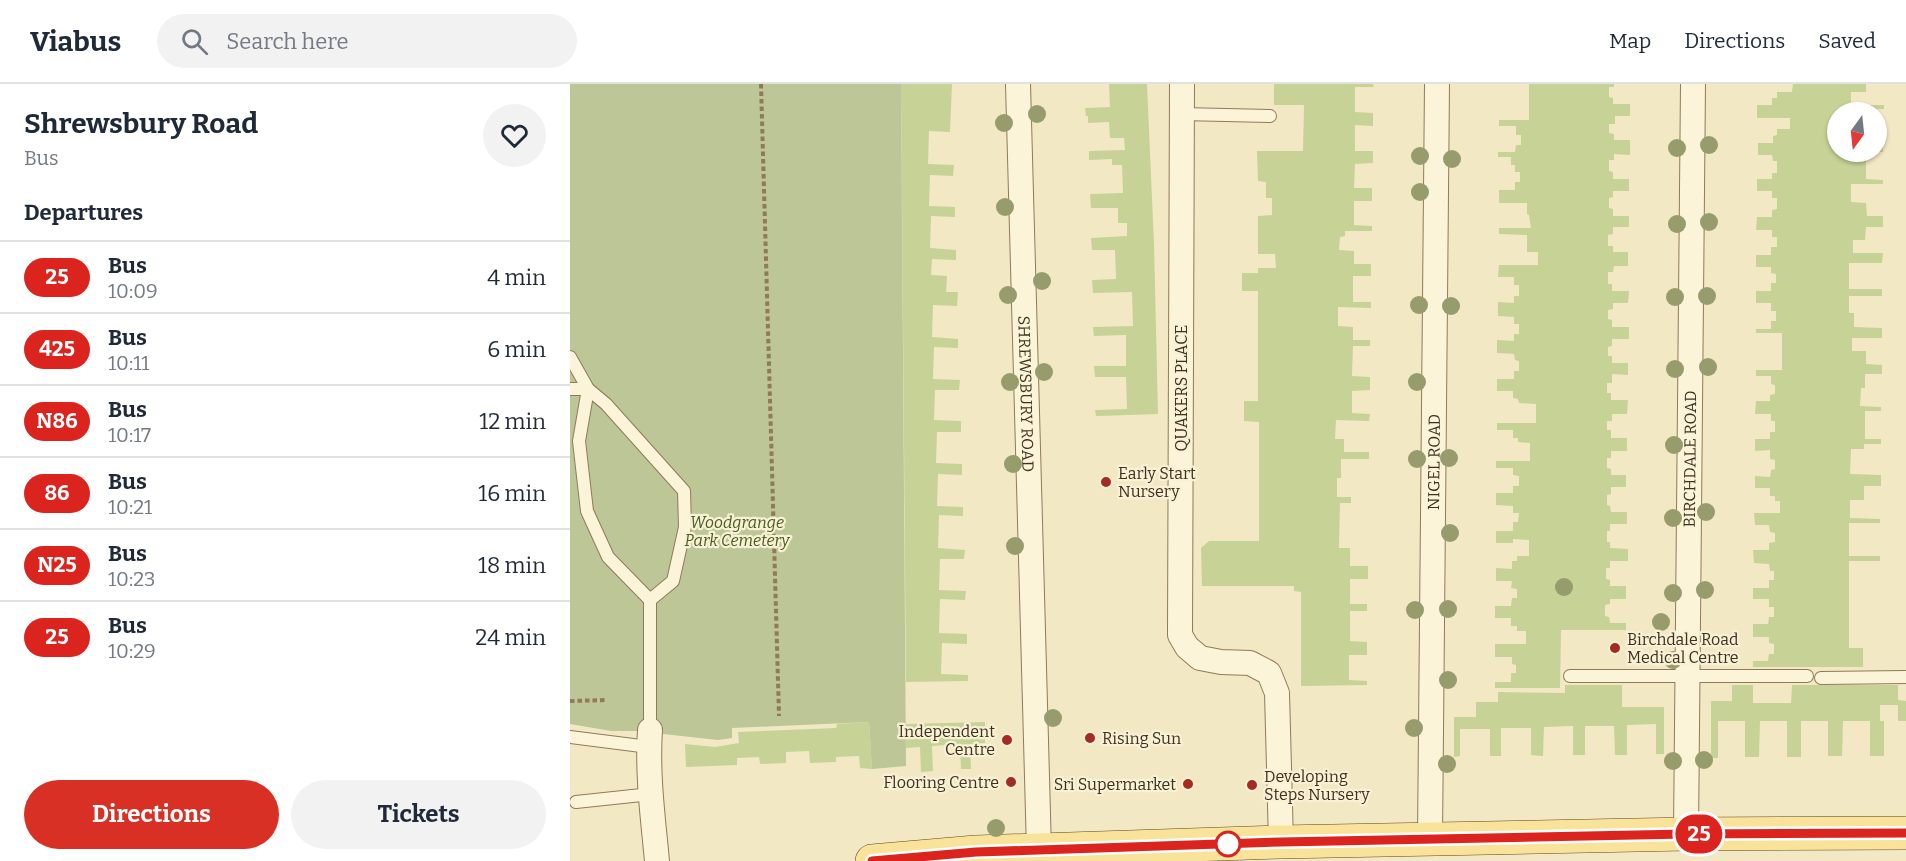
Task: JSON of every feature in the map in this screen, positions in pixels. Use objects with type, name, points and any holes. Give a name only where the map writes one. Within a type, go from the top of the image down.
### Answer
[{"type":"main road","points":[[872,861],[976,852],[1281,842],[1686,834],[1906,833]]},
{"type":"street","name":"SHREWSBURY ROAD","points":[[1018,84],[1039,850]]},
{"type":"street","name":"QUAKERS PLACE","points":[[1182,84],[1180,636],[1187,647],[1200,658],[1250,663],[1269,673],[1277,693],[1281,842]]},
{"type":"street","name":"NIGEL ROAD","points":[[1430,838],[1437,84]]},
{"type":"street","name":"BIRCHDALE ROAD","points":[[1686,834],[1693,84]]},
{"type":"street","points":[[650,739],[651,794],[657,861]]},
{"type":"lane","points":[[1182,114],[1270,116]]},
{"type":"lane","points":[[570,357],[588,389],[606,404],[684,491],[685,527],[673,581],[650,600]]},
{"type":"lane","points":[[570,389],[588,389]]},
{"type":"lane","points":[[570,737],[650,739],[650,600],[608,557],[587,511],[579,441],[588,389]]},
{"type":"lane","points":[[1570,676],[1808,676]]},
{"type":"lane","points":[[1821,678],[1906,677]]},
{"type":"lane","points":[[576,802],[651,794]]},
{"type":"path","points":[[761,84],[779,716]]},
{"type":"path","points":[[570,701],[607,700]]},
{"type":"green space","name":"Woodgrange Park Cemetery","points":[[570,84],[901,84],[906,766],[872,769],[869,722],[732,728],[732,738],[718,740],[663,734],[663,731],[611,731],[570,724]]},
{"type":"green space","points":[[901,84],[952,84],[950,132],[929,131],[928,164],[954,165],[953,176],[930,175],[929,206],[955,207],[955,217],[931,216],[930,248],[956,250],[956,260],[932,259],[931,275],[947,276],[946,292],[958,292],[957,306],[933,305],[932,337],[958,339],[958,348],[934,347],[933,379],[960,380],[959,390],[935,390],[934,420],[961,421],[961,432],[937,432],[936,463],[962,464],[962,475],[938,474],[937,506],[963,507],[963,516],[939,515],[938,548],[965,550],[964,559],[940,559],[939,590],[966,591],[965,600],[940,599],[939,633],[967,634],[967,644],[942,643],[941,674],[968,675],[968,681],[906,682]]},
{"type":"green space","points":[[1109,84],[1147,84],[1158,414],[1096,416],[1095,410],[1127,409],[1126,377],[1095,377],[1094,366],[1126,366],[1126,335],[1094,336],[1093,327],[1133,326],[1132,292],[1093,293],[1092,280],[1116,279],[1115,250],[1092,250],[1091,238],[1127,236],[1127,223],[1118,223],[1118,208],[1091,208],[1090,194],[1123,193],[1122,165],[1112,165],[1112,159],[1089,160],[1089,151],[1125,150],[1124,138],[1110,138],[1109,122],[1088,123],[1088,116],[1086,116],[1085,108],[1110,107]]},
{"type":"green space","points":[[1274,84],[1373,84],[1374,87],[1355,87],[1355,112],[1373,113],[1373,126],[1355,125],[1355,151],[1373,151],[1373,163],[1355,164],[1354,188],[1372,188],[1372,201],[1354,201],[1354,225],[1372,226],[1372,231],[1345,231],[1345,236],[1340,237],[1339,250],[1354,251],[1354,264],[1371,264],[1371,276],[1353,276],[1353,302],[1371,302],[1371,308],[1338,307],[1338,326],[1353,327],[1353,340],[1370,340],[1370,346],[1353,346],[1352,376],[1370,377],[1370,390],[1352,391],[1352,413],[1370,414],[1369,421],[1336,420],[1335,439],[1344,439],[1344,452],[1369,452],[1369,459],[1341,459],[1341,478],[1337,478],[1337,497],[1351,497],[1351,503],[1340,503],[1339,548],[1350,548],[1350,566],[1368,566],[1368,579],[1350,579],[1350,604],[1367,604],[1367,611],[1350,611],[1350,641],[1367,642],[1367,655],[1349,655],[1349,680],[1367,681],[1367,685],[1301,686],[1301,592],[1294,591],[1294,586],[1202,586],[1201,548],[1209,541],[1259,541],[1259,422],[1244,421],[1244,401],[1258,401],[1258,291],[1242,291],[1242,273],[1258,273],[1258,268],[1276,268],[1275,254],[1258,254],[1258,216],[1272,215],[1272,198],[1266,198],[1266,182],[1258,181],[1257,151],[1303,151],[1304,105],[1274,105]]},
{"type":"green space","points":[[1529,84],[1614,84],[1614,87],[1609,87],[1609,97],[1613,98],[1613,104],[1630,104],[1630,116],[1615,116],[1615,124],[1609,124],[1609,133],[1614,134],[1614,140],[1630,140],[1630,155],[1614,154],[1614,160],[1609,160],[1609,171],[1613,172],[1613,179],[1629,179],[1629,191],[1613,191],[1613,197],[1609,198],[1609,208],[1613,209],[1613,216],[1629,216],[1629,227],[1613,227],[1613,234],[1608,235],[1608,246],[1613,246],[1613,252],[1628,252],[1628,266],[1614,266],[1613,272],[1608,272],[1608,284],[1612,284],[1612,291],[1629,291],[1628,303],[1613,303],[1613,309],[1608,310],[1608,319],[1612,320],[1612,327],[1629,327],[1629,339],[1612,339],[1612,346],[1608,347],[1608,356],[1612,356],[1612,363],[1628,363],[1628,375],[1612,374],[1612,383],[1607,383],[1607,393],[1611,393],[1611,400],[1628,400],[1627,414],[1612,414],[1612,421],[1607,421],[1607,430],[1611,430],[1611,438],[1627,438],[1627,451],[1611,451],[1611,458],[1607,458],[1607,468],[1611,469],[1611,475],[1626,475],[1626,487],[1611,487],[1611,494],[1607,495],[1607,505],[1610,506],[1611,512],[1627,512],[1627,524],[1610,524],[1610,531],[1607,531],[1607,542],[1610,542],[1610,548],[1628,549],[1628,561],[1610,561],[1610,568],[1606,568],[1606,579],[1610,580],[1610,586],[1626,586],[1626,599],[1610,599],[1610,604],[1605,605],[1605,616],[1609,617],[1610,623],[1626,623],[1626,630],[1561,630],[1560,688],[1495,688],[1495,682],[1511,682],[1511,673],[1516,673],[1516,665],[1512,664],[1512,657],[1495,657],[1495,644],[1526,644],[1526,631],[1517,631],[1517,626],[1511,626],[1511,618],[1495,618],[1495,606],[1511,606],[1512,598],[1517,598],[1517,589],[1511,588],[1512,581],[1496,581],[1496,568],[1512,569],[1512,561],[1517,561],[1517,556],[1529,556],[1529,540],[1513,539],[1513,543],[1496,543],[1496,531],[1513,531],[1513,522],[1518,522],[1519,513],[1513,513],[1513,506],[1496,505],[1496,493],[1513,493],[1513,486],[1519,486],[1519,476],[1513,475],[1513,468],[1496,468],[1496,461],[1530,461],[1530,443],[1518,442],[1518,438],[1513,438],[1513,430],[1497,430],[1497,423],[1536,423],[1536,404],[1519,403],[1518,399],[1513,398],[1513,391],[1497,391],[1497,379],[1514,379],[1514,371],[1519,371],[1519,361],[1515,360],[1514,354],[1497,353],[1497,340],[1514,341],[1514,334],[1519,334],[1519,324],[1514,324],[1514,317],[1498,316],[1498,302],[1514,303],[1514,296],[1519,296],[1519,285],[1514,285],[1514,277],[1498,277],[1499,265],[1538,265],[1538,252],[1527,252],[1527,235],[1499,234],[1499,228],[1531,228],[1527,203],[1499,203],[1499,190],[1515,190],[1515,182],[1520,182],[1520,172],[1515,172],[1515,165],[1511,165],[1511,157],[1498,157],[1498,152],[1515,152],[1516,145],[1521,145],[1521,135],[1516,135],[1516,126],[1499,126],[1499,120],[1529,120]]},
{"type":"green space","points":[[1793,84],[1866,84],[1866,92],[1851,92],[1851,102],[1827,102],[1827,162],[1866,162],[1866,179],[1883,180],[1883,184],[1851,184],[1851,202],[1866,203],[1867,216],[1883,216],[1883,227],[1866,227],[1865,240],[1853,240],[1853,253],[1883,253],[1882,263],[1849,263],[1849,289],[1882,289],[1882,296],[1849,296],[1849,313],[1854,313],[1854,327],[1882,328],[1882,338],[1852,338],[1852,351],[1866,351],[1866,364],[1882,365],[1882,374],[1865,374],[1865,388],[1861,388],[1860,406],[1881,407],[1881,411],[1865,411],[1865,439],[1881,439],[1881,444],[1864,444],[1864,449],[1851,449],[1850,474],[1881,475],[1881,486],[1864,486],[1864,500],[1850,500],[1850,518],[1880,519],[1880,523],[1849,523],[1849,556],[1880,556],[1880,561],[1849,561],[1849,648],[1863,648],[1863,667],[1753,667],[1753,661],[1768,661],[1769,654],[1774,654],[1774,644],[1769,643],[1769,637],[1753,637],[1753,624],[1768,624],[1769,617],[1774,617],[1774,607],[1769,607],[1769,599],[1753,599],[1753,588],[1769,588],[1769,580],[1774,580],[1774,571],[1770,571],[1769,564],[1754,563],[1753,550],[1769,550],[1769,543],[1775,542],[1775,533],[1770,532],[1769,525],[1755,525],[1754,513],[1780,513],[1780,501],[1775,501],[1775,496],[1770,496],[1770,488],[1755,488],[1755,476],[1770,477],[1771,470],[1775,469],[1775,460],[1770,459],[1770,450],[1755,451],[1755,439],[1770,439],[1770,432],[1775,432],[1775,421],[1771,421],[1771,414],[1755,414],[1756,401],[1770,401],[1770,395],[1775,394],[1775,385],[1771,384],[1771,376],[1756,376],[1756,370],[1782,370],[1782,333],[1756,333],[1756,329],[1771,329],[1771,321],[1776,321],[1776,311],[1771,311],[1771,303],[1756,303],[1756,291],[1771,291],[1771,283],[1776,283],[1776,274],[1771,273],[1771,267],[1756,267],[1756,255],[1771,255],[1771,247],[1777,247],[1777,237],[1772,237],[1772,230],[1756,230],[1757,217],[1772,217],[1772,210],[1777,209],[1777,198],[1772,198],[1772,191],[1757,191],[1757,179],[1772,179],[1772,173],[1777,173],[1777,161],[1773,161],[1772,155],[1758,155],[1758,143],[1773,143],[1773,136],[1777,135],[1777,129],[1790,129],[1790,118],[1757,118],[1757,105],[1772,105],[1772,98],[1777,98],[1777,92],[1792,92]]},
{"type":"green space","points":[[1565,685],[1622,685],[1622,707],[1664,707],[1664,754],[1656,754],[1656,724],[1627,725],[1627,755],[1615,755],[1614,726],[1585,726],[1585,755],[1573,755],[1573,726],[1544,727],[1543,756],[1531,755],[1531,728],[1501,728],[1501,756],[1490,756],[1490,729],[1460,729],[1460,756],[1454,757],[1454,717],[1476,717],[1476,702],[1498,702],[1498,692],[1565,693]]},
{"type":"green space","points":[[1732,685],[1753,685],[1753,703],[1791,703],[1792,685],[1898,685],[1898,700],[1906,701],[1906,721],[1898,721],[1898,705],[1880,705],[1880,721],[1884,721],[1884,756],[1870,756],[1870,721],[1843,721],[1842,756],[1828,756],[1828,721],[1801,721],[1801,757],[1787,757],[1787,721],[1760,721],[1759,757],[1745,757],[1745,721],[1718,721],[1718,758],[1711,758],[1711,701],[1732,701]]},
{"type":"green space","points":[[869,722],[872,769],[860,768],[859,756],[836,757],[836,762],[810,763],[809,751],[786,752],[786,763],[760,764],[759,757],[737,758],[737,765],[686,767],[685,744],[715,747],[739,743],[738,732],[836,728],[837,724]]},
{"type":"green space","points":[[985,722],[985,743],[970,744],[971,769],[961,769],[960,744],[932,746],[933,771],[921,772],[920,747],[906,748],[906,724]]},
{"type":"bus line","name":"25","points":[[872,861],[976,852],[1281,842],[1686,834],[1906,833]]},
{"type":"place","name":"Early Start Nursery","points":[[1106,482]]},
{"type":"place","name":"Birchdale Road Medical Centre","points":[[1615,648]]},
{"type":"place","name":"Rising Sun","points":[[1090,738]]},
{"type":"place","name":"Independent Centre","points":[[1007,740]]},
{"type":"place","name":"Flooring Centre","points":[[1011,782]]},
{"type":"place","name":"Sri Supermarket","points":[[1188,784]]},
{"type":"place","name":"Developing Steps Nursery","points":[[1252,785]]}]
